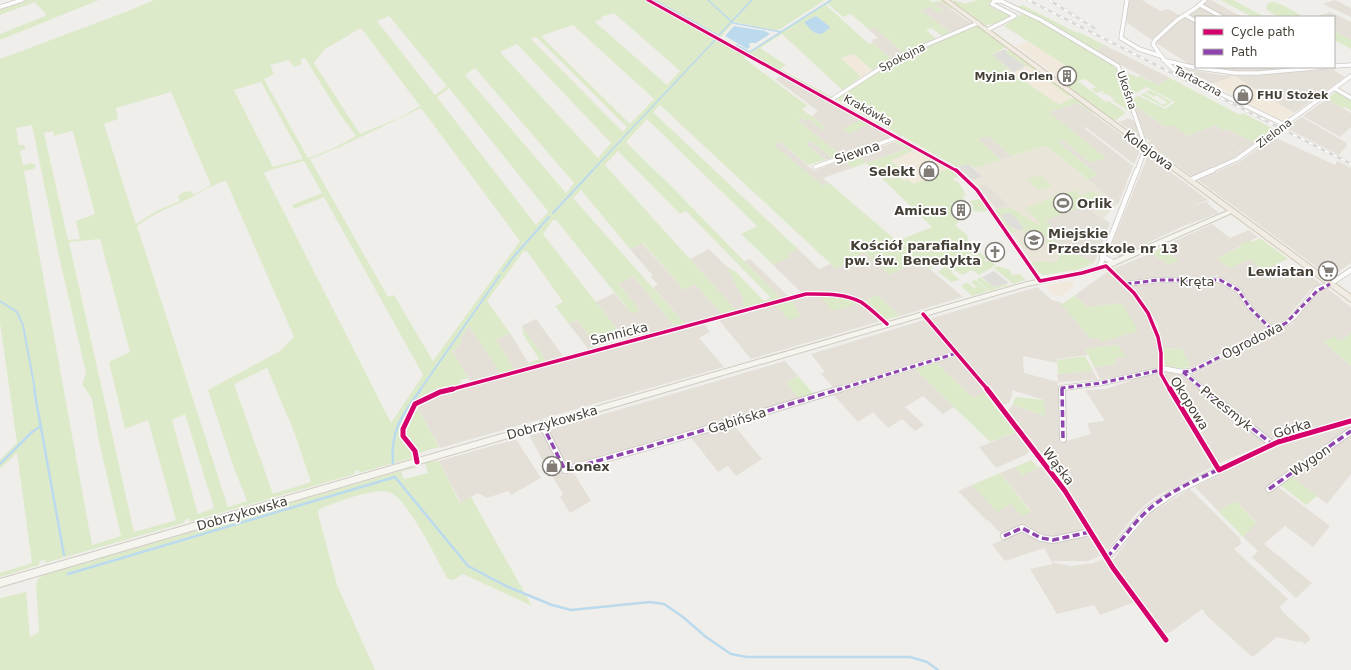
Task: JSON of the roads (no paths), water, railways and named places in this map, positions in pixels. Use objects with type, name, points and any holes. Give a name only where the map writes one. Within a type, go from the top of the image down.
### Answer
[{"type":"main road","name":"Kolejowa","points":[[946,0],[1351,299]]},
{"type":"main road","name":"Dobrzykowska","points":[[0,583],[887,324],[1040,281],[1106,266],[1174,235],[1232,211]]},
{"type":"street","points":[[0,8],[22,0]]},
{"type":"street","name":"Krakówka","points":[[648,0],[947,164],[970,182],[983,198],[1040,281]]},
{"type":"street","name":"Ukośna","points":[[1015,16],[994,6],[991,3],[996,0],[1001,1],[1040,20],[1118,66],[1144,143],[1142,145]]},
{"type":"street","points":[[1127,0],[1127,9],[1121,38],[1139,49],[1162,58],[1195,67]]},
{"type":"street","name":"Tartaczna","points":[[1205,0],[1174,22],[1154,41],[1153,44],[1162,58],[1180,74],[1285,125]]},
{"type":"street","points":[[1200,5],[1220,16]]},
{"type":"street","points":[[987,30],[1023,12]]},
{"type":"street","points":[[1185,15],[1195,20]]},
{"type":"street","name":"Spokojna","points":[[831,100],[898,57],[978,23]]},
{"type":"street","points":[[1335,66],[1351,65]]},
{"type":"street","points":[[1199,68],[1225,72],[1254,73],[1312,68]]},
{"type":"street","points":[[1280,68],[1285,70]]},
{"type":"street","name":"Zielona","points":[[1190,180],[1237,160],[1351,76]]},
{"type":"street","points":[[1334,88],[1351,98]]},
{"type":"street","name":"Siewna","points":[[815,167],[898,137]]},
{"type":"street","points":[[1099,268],[1102,256],[1144,152],[1148,149]]},
{"type":"street","points":[[1102,256],[1114,263]]},
{"type":"street","name":"Okopowa","points":[[1106,266],[1126,284],[1142,302],[1154,324],[1161,350],[1161,369],[1163,378],[1219,470]]},
{"type":"street","name":"Ogrodowa","points":[[1063,439],[1062,388],[1101,383],[1161,369],[1183,372],[1191,371],[1291,320],[1317,289],[1330,284],[1351,270]]},
{"type":"street","name":"Kręta","points":[[1126,284],[1158,280],[1220,280],[1238,290],[1250,308],[1272,330]]},
{"type":"street","name":"Sannicka","points":[[417,462],[414,451],[404,438],[403,429],[415,404],[440,392],[802,294],[830,294],[852,298],[862,303],[887,324]]},
{"type":"street","name":"Wąska","points":[[923,314],[996,399],[1065,491],[1106,556],[1166,640]]},
{"type":"street","name":"Gąbińska","points":[[542,424],[565,470],[636,451],[957,353]]},
{"type":"street","name":"Przesmyk","points":[[1183,372],[1272,444]]},
{"type":"street","name":"Górka","points":[[1106,556],[1109,555],[1135,523],[1153,506],[1176,491],[1272,444],[1351,421]]},
{"type":"street","name":"Wygon","points":[[1270,489],[1351,431]]},
{"type":"street","points":[[1004,536],[1022,528],[1041,538],[1053,540],[1090,532]]},
{"type":"water","points":[[816,16],[830,27],[826,31],[819,34],[810,29],[804,22]]},
{"type":"water","points":[[734,26],[765,31],[770,34],[756,43],[749,44],[750,47],[747,49],[725,36]]},
{"type":"waterway","points":[[654,0],[718,36]]},
{"type":"waterway","points":[[708,0],[732,22]]},
{"type":"waterway","points":[[732,22],[752,0]]},
{"type":"waterway","points":[[781,32],[831,0]]},
{"type":"waterway","points":[[718,36],[732,22]]},
{"type":"waterway","points":[[732,22],[781,32]]},
{"type":"waterway","points":[[736,45],[750,52],[781,32]]},
{"type":"waterway","points":[[592,171],[715,40]]},
{"type":"waterway","points":[[553,213],[593,170]]},
{"type":"waterway","points":[[503,271],[515,255],[549,217]]},
{"type":"waterway","points":[[420,390],[500,275]]},
{"type":"waterway","points":[[0,301],[17,312],[23,325],[35,390]]},
{"type":"waterway","points":[[34,389],[41,426]]},
{"type":"waterway","points":[[393,463],[394,441],[399,423],[421,389]]},
{"type":"waterway","points":[[0,464],[32,432],[41,426]]},
{"type":"waterway","points":[[41,426],[64,555]]},
{"type":"waterway","points":[[68,574],[395,477],[468,566],[506,586],[552,605],[571,610],[650,602],[664,604],[683,617],[706,637],[731,654],[747,657],[910,657],[927,662],[938,670]]},
{"type":"railway","points":[[1028,0],[1351,164]]},
{"type":"railway","points":[[1049,0],[1094,28]]},
{"type":"place","name":"Myjnia Orlen","points":[[1067,76]]},
{"type":"place","name":"FHU Stożek","points":[[1243,95]]},
{"type":"place","name":"Selekt","points":[[929,171]]},
{"type":"place","name":"Orlik","points":[[1063,203]]},
{"type":"place","name":"Amicus","points":[[961,210]]},
{"type":"place","name":"Miejskie Przedszkole nr 13","points":[[1034,240]]},
{"type":"place","name":"Kościół parafialny pw. św. Benedykta","points":[[995,252]]},
{"type":"place","name":"Lewiatan","points":[[1328,271]]},
{"type":"place","name":"Lonex","points":[[552,466]]}]
